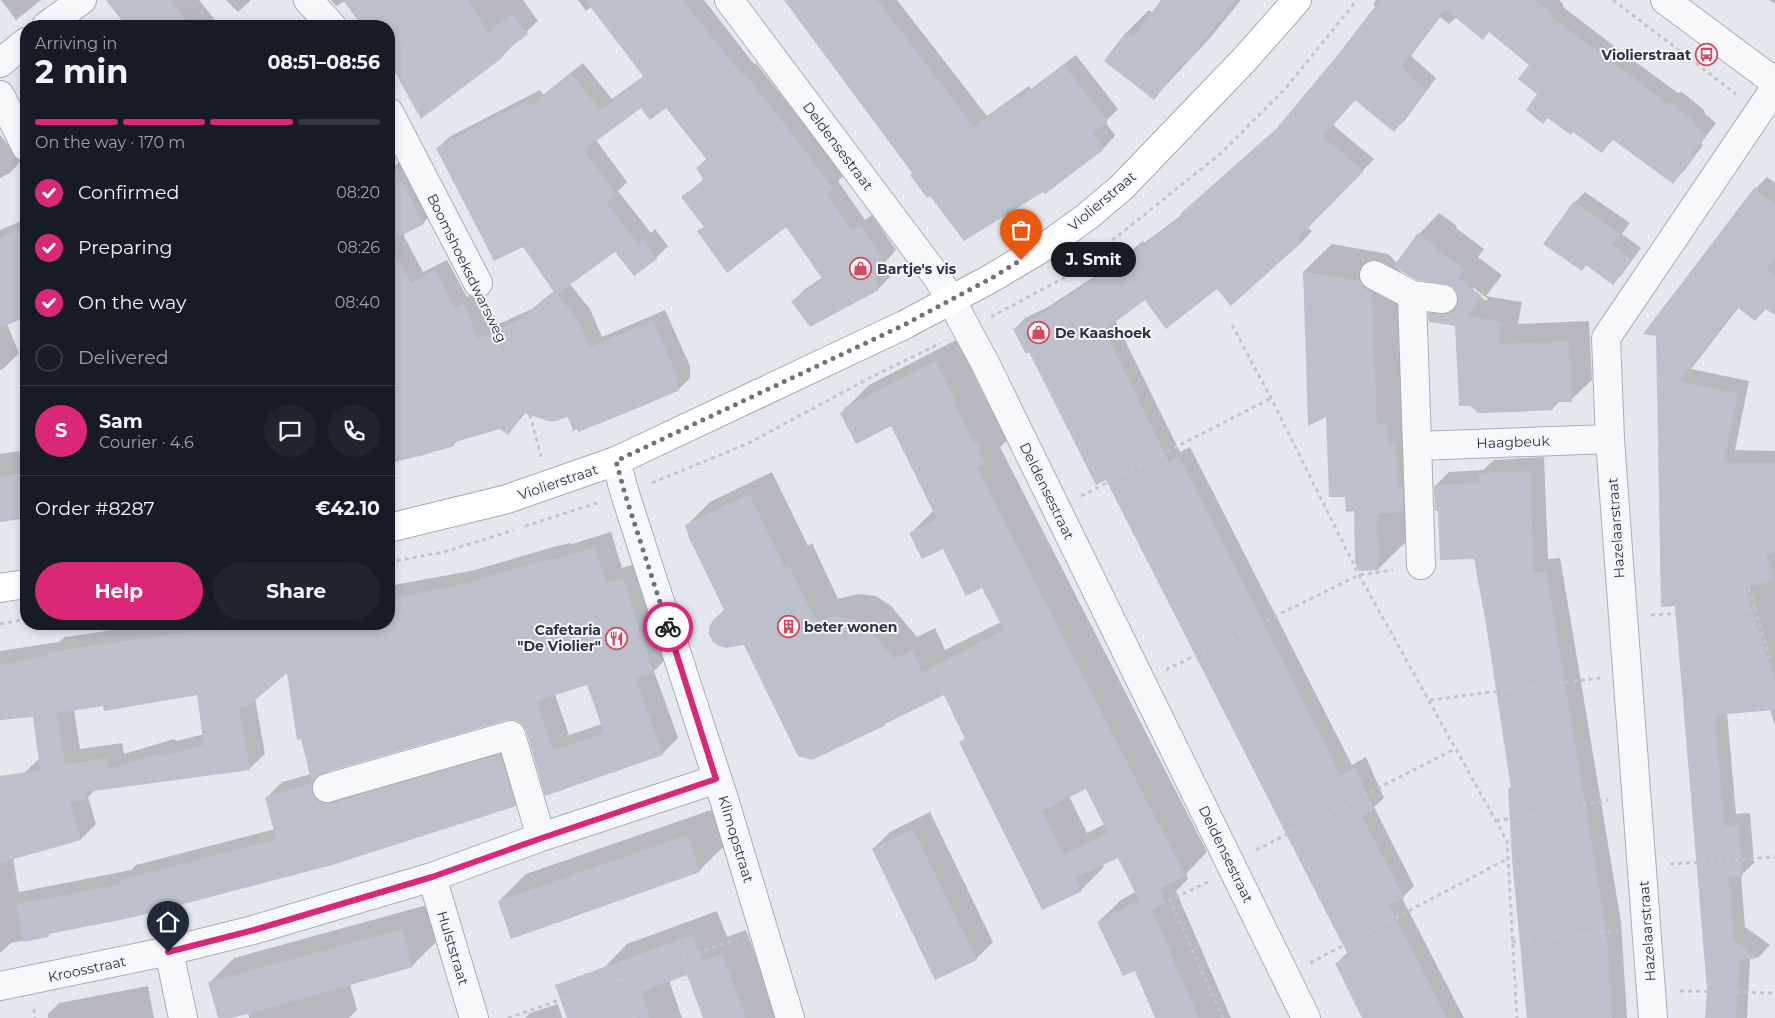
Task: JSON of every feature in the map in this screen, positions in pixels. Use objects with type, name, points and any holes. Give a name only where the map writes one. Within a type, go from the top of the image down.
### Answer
[{"type":"main road","name":"Violierstraat","points":[[395,527],[507,499],[616,461],[896,329],[1052,242],[1122,188],[1246,59],[1297,0]]},
{"type":"main road","points":[[0,588],[20,585]]},
{"type":"street","points":[[54,20],[82,0]]},
{"type":"street","points":[[308,0],[326,20]]},
{"type":"street","name":"Deldensestraat","points":[[729,0],[936,277],[951,300],[985,363],[1306,1018]]},
{"type":"street","points":[[1665,0],[1775,82]]},
{"type":"street","points":[[0,63],[20,47]]},
{"type":"street","name":"Hazelaarstraat","points":[[1654,1018],[1610,439],[1606,338],[1775,88]]},
{"type":"street","points":[[0,95],[20,135]]},
{"type":"street","name":"Boomshoeksdwarsweg","points":[[395,124],[478,283]]},
{"type":"street","points":[[1374,275],[1412,295],[1443,300]]},
{"type":"street","points":[[1412,295],[1421,564]]},
{"type":"street","name":"Haagbeuk","points":[[1416,446],[1610,439]]},
{"type":"street","name":"Klimopstraat","points":[[616,461],[764,929],[790,1018]]},
{"type":"street","points":[[327,788],[511,735],[542,838]]},
{"type":"street","name":"Kroosstraat","points":[[0,986],[168,952],[254,930],[432,877],[716,779]]},
{"type":"street","name":"Hulststraat","points":[[432,877],[474,1018]]},
{"type":"street","points":[[168,952],[183,1018]]},
{"type":"path","points":[[1613,0],[1759,112]]},
{"type":"path","name":"Boomshoeksdwarsweg","points":[[478,283],[517,374],[541,457]]},
{"type":"path","points":[[1232,325],[1271,398],[1359,575],[1507,841],[1516,1018]]},
{"type":"path","points":[[1056,509],[1271,398]]},
{"type":"path","name":"Violierstraat","points":[[532,460],[550,454]]},
{"type":"path","points":[[1742,566],[1771,663]]},
{"type":"path","points":[[1141,682],[1359,575]]},
{"type":"path","points":[[1623,617],[1755,609]]},
{"type":"path","points":[[0,624],[20,620]]},
{"type":"path","points":[[1430,700],[1627,675]]},
{"type":"path","points":[[1223,1018],[1170,900],[1455,749]]},
{"type":"path","points":[[1496,821],[1636,795]]},
{"type":"path","points":[[1642,866],[1775,857]]},
{"type":"path","points":[[1285,976],[1508,859]]},
{"type":"path","points":[[1512,942],[1647,928]]},
{"type":"path","points":[[508,1018],[764,929]]},
{"type":"path","points":[[621,979],[635,1018]]},
{"type":"path","points":[[1652,990],[1775,993]]},
{"type":"building","points":[[106,0],[170,0],[185,20],[121,20]]},
{"type":"building","points":[[343,0],[468,0],[488,33],[512,14],[528,34],[501,55],[502,58],[421,119],[395,73],[395,20],[358,20]]},
{"type":"building","points":[[585,0],[683,0],[742,75],[744,73],[776,113],[833,188],[827,193],[852,231],[860,225],[885,263],[874,271],[879,290],[810,327],[791,301],[823,280],[786,227],[727,273],[697,231],[704,227],[681,197],[704,180],[696,168],[707,160],[666,108],[650,120],[641,108],[584,150],[616,194],[606,202],[638,244],[643,240],[657,259],[634,276],[615,252],[557,294],[579,321],[590,347],[653,321],[678,378],[678,391],[578,432],[577,429],[573,431],[568,417],[552,422],[523,413],[508,435],[500,429],[455,442],[454,446],[395,462],[395,253],[411,283],[435,270],[455,308],[464,304],[478,339],[519,320],[554,292],[523,247],[494,261],[436,148],[528,101],[531,106],[571,73],[600,110],[644,77]]},
{"type":"building","points":[[784,0],[877,0],[974,127],[1016,97],[1019,100],[1064,65],[1108,122],[1093,133],[1104,147],[1102,148],[1103,150],[1045,194],[1043,192],[964,241],[930,196],[927,198],[910,175],[912,173]]},
{"type":"building","points":[[1161,0],[1235,0],[1188,62],[1185,60],[1154,100],[1104,61],[1126,32],[1133,37]]},
{"type":"building","points":[[1380,0],[1536,0],[1553,15],[1553,18],[1667,103],[1670,102],[1706,134],[1691,155],[1693,157],[1673,184],[1612,139],[1602,153],[1573,132],[1571,135],[1548,118],[1543,124],[1526,110],[1537,94],[1518,79],[1529,65],[1489,32],[1483,40],[1445,9],[1401,67],[1426,90],[1394,132],[1355,100],[1323,137],[1364,171],[1297,239],[1302,242],[1231,306],[1217,289],[1166,329],[1145,300],[1104,330],[1169,462],[1179,457],[1341,775],[1355,767],[1374,810],[1362,816],[1404,898],[1389,905],[1447,1018],[1362,1018],[1335,963],[1349,956],[1106,480],[1096,485],[1029,352],[1026,354],[1013,329],[1035,318],[1106,271],[1183,216],[1180,214],[1276,129],[1337,56]]},
{"type":"building","points":[[395,168],[424,224],[395,239]]},
{"type":"building","points":[[1754,188],[1775,204],[1775,257],[1766,269],[1775,276],[1775,315],[1765,309],[1755,321],[1737,307],[1680,381],[1738,393],[1724,462],[1775,463],[1775,552],[1766,555],[1774,580],[1746,589],[1775,683],[1775,710],[1715,715],[1724,826],[1738,824],[1743,876],[1729,877],[1734,940],[1759,958],[1739,960],[1736,1018],[1705,1018],[1707,989],[1675,606],[1661,607],[1656,336],[1643,334]]},
{"type":"building","points":[[1574,201],[1620,234],[1612,245],[1632,259],[1613,285],[1586,265],[1582,271],[1543,244]]},
{"type":"building","points":[[20,229],[20,320],[0,328],[0,238]]},
{"type":"building","points":[[1418,233],[1465,270],[1458,278],[1482,296],[1467,316],[1501,322],[1498,344],[1569,341],[1572,402],[1553,402],[1553,410],[1515,412],[1478,413],[1470,406],[1459,406],[1455,326],[1429,322],[1428,313],[1449,313],[1455,309],[1458,301],[1457,293],[1453,287],[1417,280],[1393,267]]},
{"type":"building","points":[[1303,271],[1360,281],[1366,289],[1372,292],[1377,424],[1387,424],[1388,443],[1396,443],[1398,487],[1403,486],[1404,512],[1377,514],[1379,570],[1359,571],[1355,562],[1354,511],[1346,512],[1345,497],[1329,497],[1326,417],[1308,426]]},
{"type":"building","points":[[935,361],[956,403],[954,404],[974,442],[982,445],[979,452],[986,464],[977,468],[1185,876],[1159,889],[1166,903],[1152,910],[1199,1018],[1155,1018],[1135,971],[1123,976],[1097,922],[1139,900],[1118,858],[1075,878],[1082,891],[1042,910],[959,742],[965,739],[944,695],[812,760],[798,756],[744,645],[726,648],[713,642],[709,635],[709,627],[713,620],[724,610],[690,540],[685,525],[749,494],[785,567],[788,564],[816,621],[834,616],[853,619],[868,628],[894,659],[912,650],[922,672],[1004,630],[982,588],[966,596],[943,549],[922,559],[909,533],[937,519],[891,426],[856,444],[840,413],[845,410],[844,408]],"holes":[[[1086,789],[1108,833],[1064,855],[1042,811]]]},
{"type":"building","points":[[1530,471],[1534,573],[1546,571],[1607,937],[1612,1018],[1527,1018],[1512,859],[1508,788],[1511,788],[1474,559],[1440,560],[1438,511],[1435,511],[1434,485],[1479,483],[1478,473]]},
{"type":"building","points":[[20,474],[20,518],[0,520],[0,476]]},
{"type":"building","points":[[595,547],[606,583],[623,578],[654,673],[636,679],[663,755],[545,796],[526,730],[521,723],[515,720],[507,720],[323,773],[315,778],[312,792],[317,800],[331,803],[500,754],[516,806],[332,865],[130,918],[48,934],[48,937],[23,942],[16,904],[120,884],[119,880],[276,839],[265,797],[312,783],[301,739],[297,740],[287,673],[248,706],[239,707],[250,770],[86,792],[87,800],[70,803],[81,840],[0,863],[0,776],[40,770],[33,717],[0,720],[0,664],[48,656],[48,652],[205,630],[215,630],[216,632],[226,630],[395,630],[395,598],[458,585]],"holes":[[[587,685],[604,733],[553,750],[537,701]],[[197,695],[204,745],[161,756],[157,754],[109,768],[107,758],[65,764],[57,713],[103,706],[104,711]]]},
{"type":"building","points":[[913,829],[977,960],[935,980],[872,849]]},
{"type":"building","points":[[687,835],[700,872],[511,939],[498,901]]},
{"type":"building","points":[[402,929],[413,967],[252,1013],[231,1018],[218,1018],[208,982]]},
{"type":"building","points":[[692,935],[702,961],[722,954],[746,1018],[703,1018],[687,975],[641,992],[650,1018],[567,1018],[555,985]]},
{"type":"way so far","points":[[668,627],[616,461],[904,325],[990,279],[1021,260]]},
{"type":"place","name":"Violierstraat","points":[[1707,55]]},
{"type":"place","name":"J. Smit","points":[[1021,260]]},
{"type":"place","name":"Bartje's vis","points":[[861,269]]},
{"type":"place","name":"De Kaashoek","points":[[1039,333]]},
{"type":"place","name":"beter wonen","points":[[788,627]]},
{"type":"place","name":"Cafetaria \"De Violier\"","points":[[617,638]]},
{"type":"route","points":[[168,952],[254,930],[432,877],[716,779],[668,627]]}]
